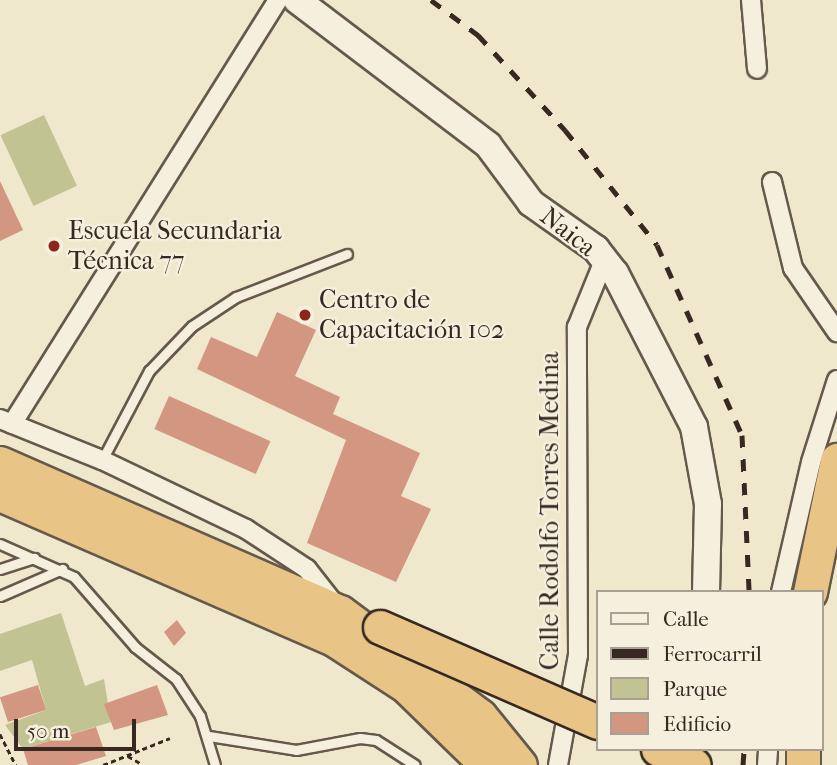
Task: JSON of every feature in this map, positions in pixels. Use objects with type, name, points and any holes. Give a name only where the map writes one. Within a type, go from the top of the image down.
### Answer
[{"type":"highway","points":[[810,590],[837,460]]},
{"type":"highway","points":[[0,463],[596,722]]},
{"type":"highway","points":[[0,494],[335,640],[407,686],[487,765]]},
{"type":"highway","points":[[357,619],[480,716],[520,765]]},
{"type":"highway","points":[[662,751],[693,765]]},
{"type":"street","points":[[278,0],[6,422],[102,460],[272,545],[318,580],[357,619]]},
{"type":"street","name":"Naica","points":[[297,0],[488,145],[531,203],[582,237],[627,291],[694,427],[708,504],[706,590]]},
{"type":"street","points":[[751,0],[757,69]]},
{"type":"street","points":[[772,182],[793,268],[837,332]]},
{"type":"street","name":"Calle Rodolfo Torres Medina","points":[[558,765],[578,644],[577,327],[604,261]]},
{"type":"street","points":[[781,590],[811,462],[837,380]]},
{"type":"lane","points":[[102,460],[149,371],[192,326],[236,297],[347,254]]},
{"type":"lane","points":[[0,544],[62,569],[89,590],[135,646],[176,679],[209,736],[215,765]]},
{"type":"lane","points":[[0,569],[34,558]]},
{"type":"lane","points":[[0,596],[62,569]]},
{"type":"lane","points":[[209,736],[296,750],[360,738],[376,740],[415,765]]},
{"type":"path","points":[[0,734],[16,765]]},
{"type":"path","points":[[103,765],[170,738]]},
{"type":"path","points":[[128,756],[140,763]]},
{"type":"green space","points":[[44,115],[77,186],[33,206],[0,135]]},
{"type":"green space","points":[[61,613],[85,686],[104,679],[111,722],[23,749],[5,725],[46,710],[32,660],[0,671],[0,634]]},
{"type":"building","points":[[0,181],[23,230],[0,241]]},
{"type":"building","points":[[277,312],[316,330],[295,376],[340,397],[333,414],[420,453],[401,496],[431,509],[396,582],[307,543],[346,440],[197,369],[211,337],[257,357]]},
{"type":"building","points":[[169,396],[270,441],[256,474],[154,429]]},
{"type":"building","points":[[177,620],[186,633],[174,646],[164,632]]},
{"type":"building","points":[[38,685],[46,710],[8,722],[0,697]]},
{"type":"building","points":[[157,685],[168,715],[114,730],[104,704]]},
{"type":"building","points":[[96,727],[106,756],[76,765],[28,765],[23,749]]},
{"type":"railway","points":[[431,0],[478,35],[565,130],[657,245],[742,435],[749,590]]},
{"type":"railway","points":[[743,765],[744,751]]},
{"type":"place","name":"Escuela Secundaria Técnica 77","points":[[54,246]]},
{"type":"place","name":"Centro de Capacitación 102","points":[[305,315]]}]
